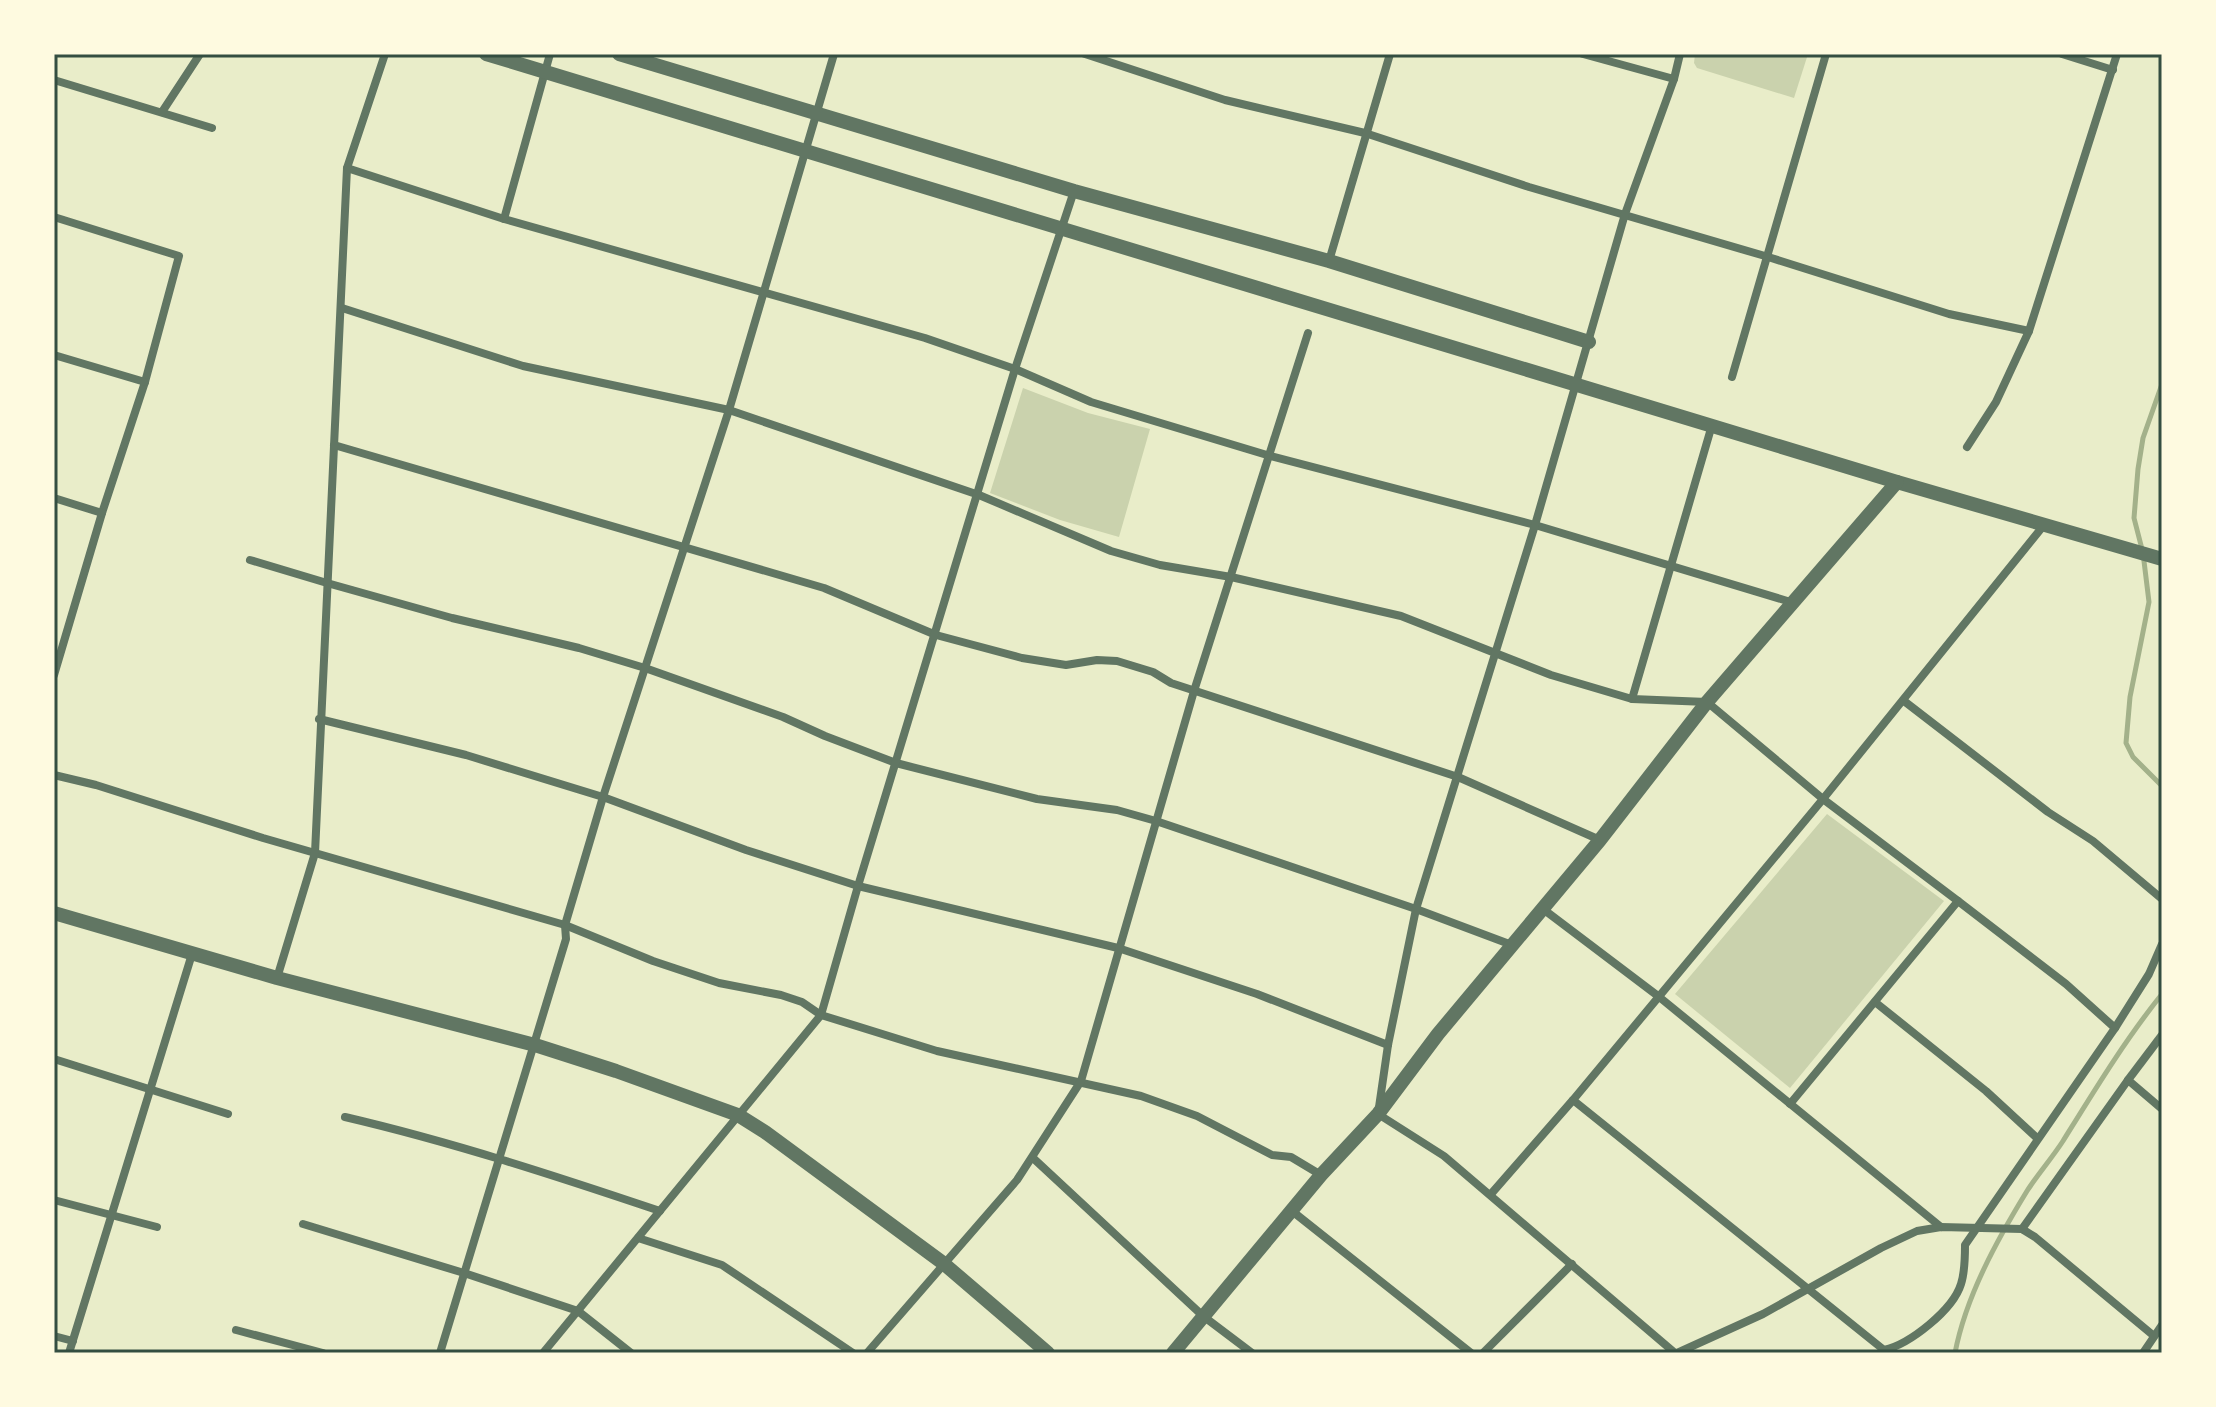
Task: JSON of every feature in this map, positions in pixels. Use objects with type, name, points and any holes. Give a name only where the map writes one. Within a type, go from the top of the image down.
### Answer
[{"type":"street","points":[[162,112],[200,54]]},
{"type":"street","points":[[277,978],[315,853],[347,168],[385,54]]},
{"type":"street","points":[[486,54],[1897,482],[2162,559]]},
{"type":"street","points":[[504,219],[550,54]]},
{"type":"street","points":[[619,54],[1074,191],[1329,261],[1589,342]]},
{"type":"street","points":[[440,1353],[535,1045],[566,939],[565,925],[603,797],[729,410],[834,54]]},
{"type":"street","points":[[1085,54],[1108,58],[1225,100],[1365,133],[1529,187],[1949,314],[2029,331]]},
{"type":"street","points":[[1329,261],[1390,54]]},
{"type":"street","points":[[1583,54],[1674,79]]},
{"type":"street","points":[[1378,1114],[1388,1045],[1416,909],[1535,525],[1625,214],[1674,79],[1680,54]]},
{"type":"street","points":[[1732,377],[1826,54]]},
{"type":"street","points":[[2062,54],[2113,70]]},
{"type":"street","points":[[1967,447],[1996,402],[2029,331],[2117,54]]},
{"type":"street","points":[[54,80],[212,128]]},
{"type":"street","points":[[347,168],[504,219],[925,338],[1015,369],[1091,402],[1267,455],[1535,525],[1795,604]]},
{"type":"street","points":[[543,1353],[821,1015],[1015,369],[1074,191]]},
{"type":"street","points":[[54,217],[179,256],[145,382],[54,675]]},
{"type":"street","points":[[342,308],[523,366],[729,410],[979,495],[1111,551],[1160,565],[1231,577],[1401,616],[1551,675],[1632,699],[1707,702],[1823,799],[2066,984],[2115,1028]]},
{"type":"street","points":[[867,1353],[1033,1158],[1081,1081],[1194,691],[1308,333]]},
{"type":"street","points":[[54,355],[145,382]]},
{"type":"street","points":[[1632,699],[1712,425]]},
{"type":"street","points":[[334,445],[824,588],[936,635],[1022,658],[1066,665],[1097,660],[1137,666],[1194,691],[1458,777],[1600,840]]},
{"type":"street","points":[[1173,1353],[1321,1175],[1378,1114],[1438,1034],[1600,840],[1707,702],[1795,604],[1897,482]]},
{"type":"street","points":[[54,498],[102,513]]},
{"type":"street","points":[[1491,1194],[1823,799],[2044,525]]},
{"type":"street","points":[[250,560],[452,618],[579,648],[645,668],[783,717],[896,763],[1037,799],[1117,810],[1156,821],[1416,909],[1512,945]]},
{"type":"street","points":[[54,638],[65,641]]},
{"type":"street","points":[[1904,701],[2048,812],[2093,841],[2162,899]]},
{"type":"street","points":[[319,719],[466,755],[603,797],[746,850],[858,886],[1118,948],[1257,994],[1388,1045]]},
{"type":"street","points":[[54,775],[565,925],[653,961],[719,983],[781,995],[802,1002],[821,1015],[937,1051],[1141,1096],[1197,1116],[1272,1155],[1291,1157],[1321,1175]]},
{"type":"street","points":[[1790,1104],[1958,901]]},
{"type":"street","points":[[1543,909],[1658,996],[1941,1227]]},
{"type":"street","points":[[54,913],[277,978],[535,1045],[738,1115],[943,1263],[1048,1353]]},
{"type":"street","points":[[1573,1100],[1884,1350],[1896,1347],[1929,1325],[1961,1286],[1965,1245],[2115,1028],[2149,974],[2162,944]]},
{"type":"street","points":[[69,1353],[192,954]]},
{"type":"street","points":[[1875,1002],[1986,1091],[2037,1138]]},
{"type":"street","points":[[2022,1229],[2162,1035]]},
{"type":"street","points":[[54,1059],[228,1114]]},
{"type":"street","points":[[2128,1080],[2162,1109]]},
{"type":"street","points":[[1378,1114],[1444,1156],[1676,1353],[1763,1314],[1881,1248],[1917,1231],[1941,1227],[2022,1229],[2154,1336]]},
{"type":"street","points":[[345,1117],[499,1158],[660,1211]]},
{"type":"street","points":[[1033,1158],[1203,1316],[1252,1353]]},
{"type":"street","points":[[54,1200],[157,1227]]},
{"type":"street","points":[[1292,1211],[1471,1353]]},
{"type":"street","points":[[303,1224],[578,1311],[631,1353]]},
{"type":"street","points":[[638,1238],[722,1265],[853,1353]]},
{"type":"street","points":[[1483,1353],[1572,1264]]},
{"type":"street","points":[[2143,1353],[2162,1325]]},
{"type":"street","points":[[236,1330],[323,1353]]},
{"type":"street","points":[[54,1336],[73,1341]]},
{"type":"green space","points":[[1695,54],[1808,54],[1794,98],[1697,68]]},
{"type":"green space","points":[[1023,388],[1088,413],[1150,429],[1119,537],[1060,520],[990,493]]},
{"type":"green space","points":[[1827,814],[1944,901],[1790,1088],[1675,994]]},
{"type":"waterway","points":[[2162,384],[2143,438],[2138,469],[2134,518],[2143,553],[2149,602],[2130,697],[2126,743],[2133,757],[2162,786]]},
{"type":"waterway","points":[[1955,1353],[1975,1290],[2016,1210],[2162,994]]}]
